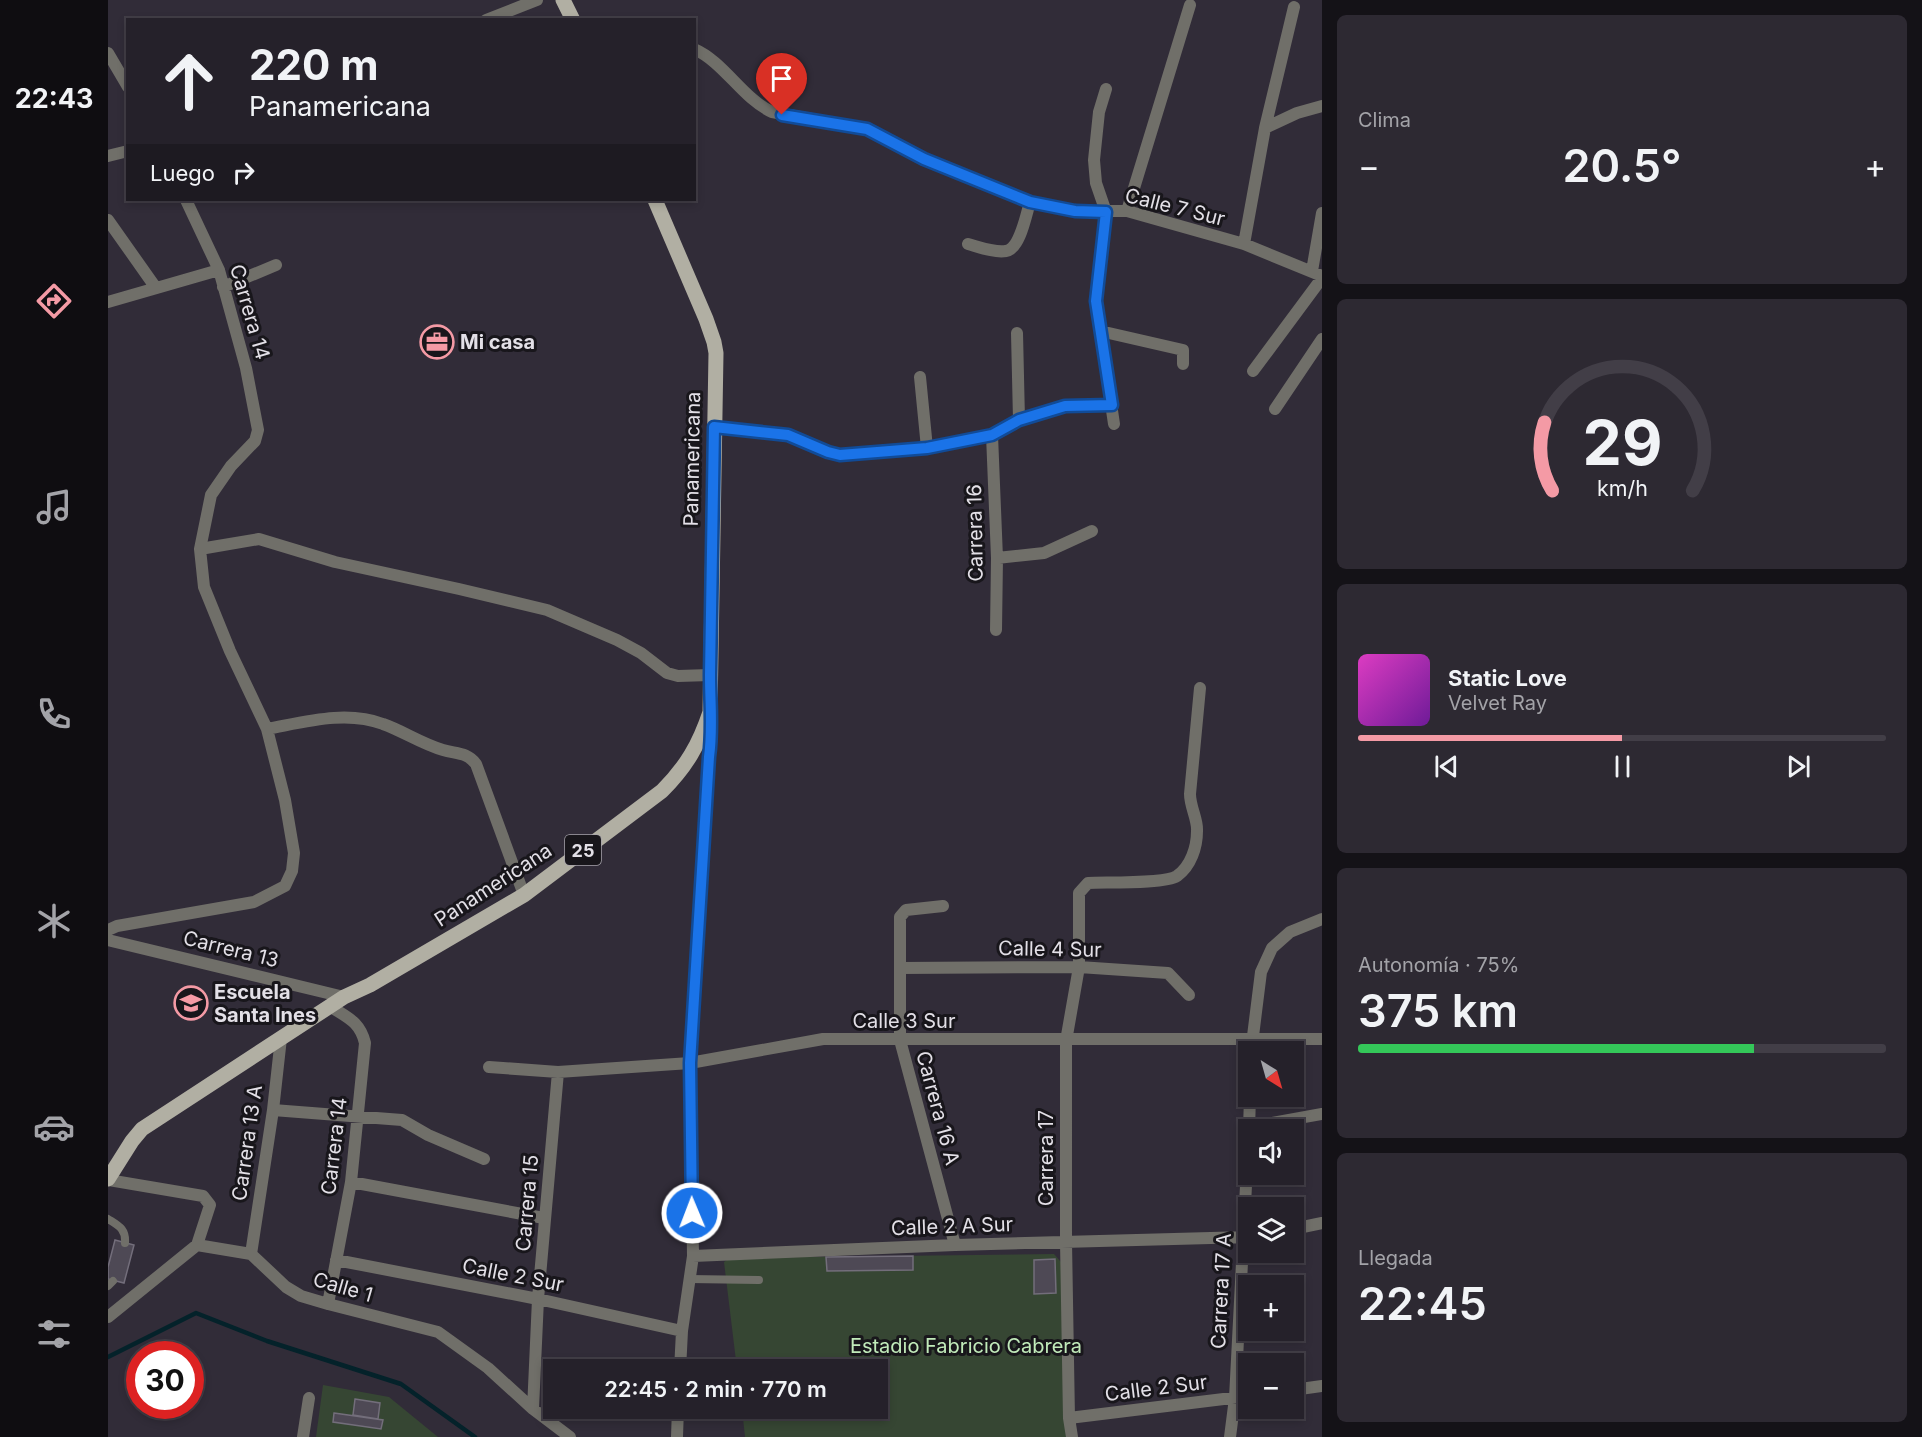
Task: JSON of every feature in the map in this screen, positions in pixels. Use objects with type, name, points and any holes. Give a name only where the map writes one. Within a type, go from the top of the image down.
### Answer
[{"type":"main road","points":[[563,0],[572,18]]},
{"type":"main road","name":"Panamericana","points":[[108,1179],[142,1129],[332,1007],[344,997],[370,985],[524,895],[662,791],[689,759],[701,739],[710,712],[714,342],[655,201]]},
{"type":"street","points":[[491,18],[537,0]]},
{"type":"street","points":[[1127,211],[1190,5]]},
{"type":"street","points":[[1244,244],[1264,128],[1294,7]]},
{"type":"street","name":"Calle 7 Sur","points":[[696,50],[710,60],[760,107],[772,112],[867,129],[924,159],[1030,202],[1075,211],[1127,211],[1244,244],[1319,275]]},
{"type":"street","points":[[108,53],[126,84]]},
{"type":"street","points":[[1106,89],[1099,112],[1094,160],[1096,183],[1106,212],[1096,301],[1114,424]]},
{"type":"street","points":[[1264,128],[1297,113],[1322,106]]},
{"type":"street","points":[[108,156],[126,152]]},
{"type":"street","name":"Carrera 14","points":[[186,201],[219,270],[246,368],[258,430],[255,441],[231,466],[211,495],[200,549]]},
{"type":"street","points":[[968,244],[1005,252],[1012,248],[1017,243],[1030,202]]},
{"type":"street","points":[[1253,371],[1319,275],[1322,213]]},
{"type":"street","points":[[108,220],[156,288]]},
{"type":"street","points":[[223,286],[276,265]]},
{"type":"street","points":[[108,302],[219,270]]},
{"type":"street","points":[[1100,331],[1183,350],[1183,364]]},
{"type":"street","points":[[1017,333],[1019,420]]},
{"type":"street","points":[[1275,409],[1322,339]]},
{"type":"street","points":[[920,377],[927,448]]},
{"type":"street","points":[[714,427],[788,435],[840,455],[927,448],[992,435],[1019,420],[1065,406],[1112,405]]},
{"type":"street","name":"Carrera 16","points":[[992,435],[997,558],[996,630]]},
{"type":"street","points":[[997,558],[1044,553],[1092,531]]},
{"type":"street","points":[[108,930],[117,926],[254,902],[285,886],[292,871],[294,853],[285,800],[267,729],[230,651],[204,587],[200,549],[259,539],[335,562],[459,588],[547,610],[617,640],[641,653],[667,673],[678,676],[710,675]]},
{"type":"street","name":"Carrera 17","points":[[1072,1437],[1069,1418],[1066,1242],[1066,1041],[1078,967],[1079,893],[1088,883],[1170,879],[1186,868],[1193,854],[1198,829],[1190,807],[1190,794],[1200,688]]},
{"type":"street","points":[[681,1359],[682,1331],[693,1256],[690,1063],[712,731],[710,712]]},
{"type":"street","points":[[267,729],[337,717],[370,721],[380,723],[443,750],[466,754],[476,764],[524,895]]},
{"type":"street","name":"Carrera 16 A","points":[[943,906],[906,910],[900,917],[900,1040],[955,1245]]},
{"type":"street","points":[[1252,1041],[1261,972],[1272,948],[1290,932],[1322,919]]},
{"type":"street","name":"Carrera 13","points":[[108,940],[344,997]]},
{"type":"street","name":"Calle 4 Sur","points":[[900,968],[1078,967],[1168,974],[1189,995]]},
{"type":"street","name":"Carrera 14","points":[[328,1304],[351,1182],[365,1043],[363,1032],[357,1024],[332,1007]]},
{"type":"street","name":"Carrera 13 A","points":[[251,1254],[273,1110],[281,1038]]},
{"type":"street","name":"Calle 3 Sur","points":[[1298,1041],[1322,1039]]},
{"type":"street","name":"Calle 3 Sur","points":[[489,1067],[558,1072],[690,1063],[823,1040],[1238,1045]]},
{"type":"street","name":"Carrera 15","points":[[533,1409],[544,1218],[558,1072]]},
{"type":"street","points":[[273,1110],[402,1120],[428,1135],[484,1159]]},
{"type":"street","points":[[1296,1119],[1322,1114]]},
{"type":"street","points":[[108,1179],[203,1196],[210,1205],[197,1245],[108,1317]]},
{"type":"street","points":[[351,1182],[544,1218]]},
{"type":"street","points":[[1304,1227],[1322,1223]]},
{"type":"street","name":"Calle 2 A Sur","points":[[693,1256],[955,1245],[1238,1238]]},
{"type":"street","points":[[197,1245],[251,1254]]},
{"type":"street","name":"Calle 1","points":[[251,1254],[285,1287],[301,1296],[438,1332],[488,1368],[533,1409],[570,1437]]},
{"type":"street","name":"Calle 2 Sur","points":[[336,1260],[538,1299],[682,1331]]},
{"type":"street","name":"Carrera 17 A","points":[[1230,1437],[1235,1398],[1243,1263]]},
{"type":"street","points":[[1304,1388],[1322,1386]]},
{"type":"street","points":[[303,1437],[309,1398]]},
{"type":"street","name":"Calle 2 Sur","points":[[1069,1418],[1238,1398]]},
{"type":"street","points":[[677,1437],[678,1419]]},
{"type":"lane","points":[[108,1219],[121,1227],[126,1235],[125,1243]]},
{"type":"lane","points":[[689,1279],[759,1280]]},
{"type":"green space","name":"Estadio Fabricio Cabrera","points":[[1054,1254],[1061,1262],[1066,1437],[745,1437],[743,1419],[888,1419],[888,1359],[736,1359],[724,1262],[730,1258]]},
{"type":"green space","points":[[323,1385],[389,1397],[438,1437],[316,1437]]},
{"type":"building","points":[[115,1240],[134,1245],[124,1283],[108,1279],[108,1267]]},
{"type":"building","points":[[913,1256],[913,1270],[827,1271],[826,1257]]},
{"type":"building","points":[[1055,1259],[1056,1293],[1034,1294],[1034,1260]]},
{"type":"building","points":[[355,1399],[380,1403],[378,1419],[353,1415]]},
{"type":"building","points":[[334,1413],[383,1420],[381,1429],[333,1422]]},
{"type":"waterway","points":[[108,1357],[196,1313],[267,1341],[401,1384],[475,1437]]},
{"type":"place","name":"Mi casa","points":[[437,342]]},
{"type":"place","name":"Escuela Santa Ines","points":[[191,1003]]},
{"type":"route","points":[[692,1213],[690,1063],[712,731],[710,675],[714,427],[780,433],[840,455],[927,448],[992,435],[1019,420],[1065,406],[1112,405],[1096,301],[1106,212],[1075,211],[1030,202],[924,159],[867,129],[782,115]]}]
